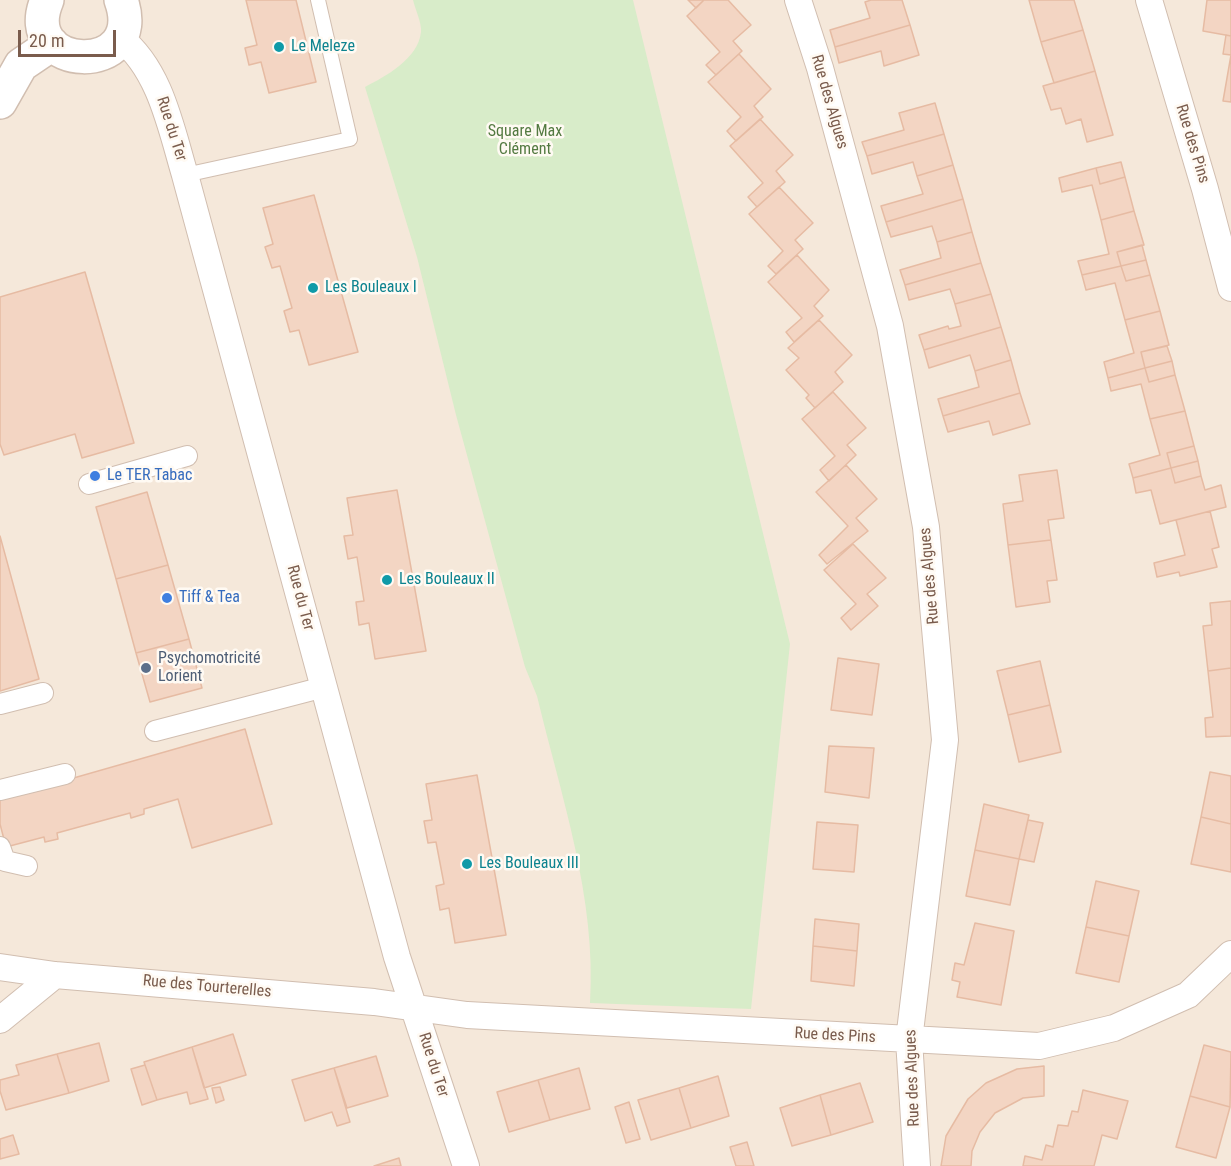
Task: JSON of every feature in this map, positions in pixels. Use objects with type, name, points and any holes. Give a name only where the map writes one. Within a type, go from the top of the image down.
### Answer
[{"type":"street","points":[[46,0],[42,20],[52,44],[74,58],[87,59],[100,56],[120,38],[125,14],[121,0]]},
{"type":"street","name":"Rue des Algues","points":[[798,0],[820,68],[890,326],[926,527],[945,740],[909,1040],[917,1166]]},
{"type":"street","name":"Rue des Pins","points":[[1149,0],[1205,189],[1231,288]]},
{"type":"street","name":"Rue du Ter","points":[[120,38],[132,48],[159,91],[185,175],[397,957],[466,1166]]},
{"type":"street","points":[[0,102],[21,65],[52,44]]},
{"type":"street","points":[[88,484],[187,456]]},
{"type":"street","points":[[155,731],[324,687]]},
{"type":"street","points":[[0,704],[43,693]]},
{"type":"street","points":[[0,790],[65,774]]},
{"type":"street","points":[[0,847],[5,861],[27,866]]},
{"type":"street","name":"Rue des Pins","points":[[414,1008],[478,1016],[1039,1046],[1114,1028],[1188,995],[1231,954]]},
{"type":"street","name":"Rue des Tourterelles","points":[[0,967],[55,975],[374,1002],[414,1008]]},
{"type":"street","points":[[0,1020],[55,975]]},
{"type":"lane","points":[[185,175],[350,139],[318,0]]},
{"type":"shaded area","points":[[0,0],[1231,0],[1231,1166],[0,1166]]},
{"type":"green space","name":"Square Max Clément","points":[[413,0],[633,0],[790,644],[751,1009],[590,1003],[591,964],[588,925],[583,887],[566,810],[537,696],[525,667],[456,415],[417,257],[365,87],[400,66],[419,42],[421,28]]},
{"type":"building","name":"Le Meleze","points":[[246,0],[296,0],[316,82],[269,93],[261,62],[249,65],[245,48],[257,45]]},
{"type":"building","points":[[688,0],[704,0],[696,8]]},
{"type":"building","points":[[704,0],[728,0],[751,25],[733,41],[742,51],[716,75],[706,65],[720,52],[687,16]]},
{"type":"building","points":[[902,0],[910,25],[835,47],[830,30],[870,18],[865,2]]},
{"type":"building","points":[[1029,0],[1074,0],[1083,30],[1041,42]]},
{"type":"building","points":[[1207,0],[1231,0],[1231,36],[1203,31]]},
{"type":"building","points":[[910,25],[919,55],[884,66],[881,51],[839,63],[835,47]]},
{"type":"building","points":[[1083,30],[1095,71],[1054,83],[1041,42]]},
{"type":"building","points":[[1226,35],[1231,36],[1231,55],[1223,54]]},
{"type":"building","points":[[739,54],[771,89],[754,106],[763,117],[736,141],[727,131],[741,117],[708,82]]},
{"type":"building","points":[[1231,55],[1231,102],[1223,101]]},
{"type":"building","points":[[1095,71],[1113,135],[1087,142],[1081,119],[1066,124],[1061,108],[1051,110],[1043,86]]},
{"type":"building","points":[[935,103],[944,134],[867,156],[862,142],[904,130],[899,113]]},
{"type":"building","points":[[760,119],[793,155],[776,171],[785,182],[757,207],[748,197],[763,183],[730,146]]},
{"type":"building","points":[[944,134],[953,165],[917,176],[913,162],[872,174],[867,156]]},
{"type":"building","points":[[1121,162],[1125,177],[1100,184],[1096,168]]},
{"type":"building","points":[[953,165],[963,199],[886,222],[881,206],[923,194],[917,176]]},
{"type":"building","points":[[1096,168],[1100,184],[1125,177],[1134,211],[1101,220],[1092,185],[1062,192],[1059,178]]},
{"type":"building","points":[[779,187],[813,223],[795,240],[803,249],[776,274],[768,266],[783,251],[749,214]]},
{"type":"building","name":"Les Bouleaux I","points":[[314,195],[358,352],[309,365],[299,330],[290,332],[284,311],[292,308],[280,266],[272,268],[265,247],[273,244],[263,208]]},
{"type":"building","points":[[963,199],[972,232],[937,242],[932,226],[891,237],[886,222]]},
{"type":"building","points":[[1134,211],[1144,245],[1117,252],[1121,266],[1082,275],[1078,261],[1109,254],[1101,220]]},
{"type":"building","points":[[972,232],[981,263],[905,285],[900,270],[941,258],[937,242]]},
{"type":"building","points":[[1142,245],[1146,260],[1121,266],[1117,252]]},
{"type":"building","points":[[797,255],[829,290],[814,306],[823,316],[794,342],[786,332],[802,318],[768,282]]},
{"type":"building","points":[[1146,260],[1150,275],[1126,281],[1121,266]]},
{"type":"building","points":[[981,263],[991,294],[955,304],[950,289],[909,300],[905,285]]},
{"type":"building","points":[[1121,266],[1126,281],[1150,275],[1160,311],[1125,320],[1115,283],[1086,290],[1082,275]]},
{"type":"building","points":[[85,272],[134,443],[82,458],[75,434],[4,455],[0,444],[0,297]]},
{"type":"building","points":[[991,294],[1001,327],[924,350],[919,335],[948,326],[949,329],[961,326],[955,304]]},
{"type":"building","points":[[1160,311],[1169,345],[1141,352],[1145,368],[1108,378],[1104,362],[1134,353],[1125,320]]},
{"type":"building","points":[[819,320],[852,355],[835,372],[843,382],[815,408],[806,398],[809,395],[786,370],[799,358],[788,348]]},
{"type":"building","points":[[1001,327],[1011,360],[975,371],[970,355],[929,368],[924,350]]},
{"type":"building","points":[[1167,346],[1172,361],[1145,368],[1141,352]]},
{"type":"building","points":[[1011,360],[1020,393],[943,416],[938,399],[979,387],[975,371]]},
{"type":"building","points":[[1172,361],[1175,375],[1149,382],[1145,368]]},
{"type":"building","points":[[1145,368],[1149,382],[1175,375],[1185,411],[1150,419],[1141,384],[1111,391],[1108,378]]},
{"type":"building","points":[[833,392],[866,428],[847,445],[856,455],[829,481],[820,470],[835,456],[802,419]]},
{"type":"building","points":[[1020,393],[1030,424],[993,435],[989,421],[948,432],[943,416]]},
{"type":"building","points":[[1185,411],[1194,446],[1167,453],[1171,468],[1133,478],[1129,464],[1160,455],[1150,419]]},
{"type":"building","points":[[1194,446],[1198,461],[1171,468],[1167,453]]},
{"type":"building","points":[[1198,461],[1201,476],[1175,483],[1171,468]]},
{"type":"building","points":[[846,465],[877,499],[856,518],[868,531],[827,564],[819,555],[848,526],[816,492]]},
{"type":"building","points":[[1171,468],[1175,483],[1201,476],[1205,490],[1221,485],[1226,507],[1160,524],[1151,490],[1136,493],[1133,478]]},
{"type":"building","points":[[1057,470],[1064,518],[1048,520],[1051,540],[1008,545],[1003,504],[1023,501],[1019,475]]},
{"type":"building","name":"Les Bouleaux II","points":[[397,490],[426,651],[375,659],[369,623],[359,625],[356,602],[364,601],[357,557],[348,559],[344,536],[353,535],[347,498]]},
{"type":"building","points":[[147,492],[168,565],[116,579],[96,507]]},
{"type":"building","points":[[1210,511],[1219,547],[1212,549],[1217,567],[1180,576],[1179,572],[1157,577],[1154,563],[1185,555],[1176,520]]},
{"type":"building","points":[[0,536],[39,679],[0,691]]},
{"type":"building","points":[[1051,540],[1057,580],[1047,581],[1050,602],[1016,607],[1008,545]]},
{"type":"building","points":[[853,544],[886,578],[867,594],[878,606],[851,630],[841,618],[856,604],[824,570]]},
{"type":"building","points":[[168,565],[189,639],[136,653],[116,579]]},
{"type":"building","points":[[1231,601],[1231,668],[1208,671],[1203,626],[1212,625],[1210,603]]},
{"type":"building","points":[[189,639],[202,688],[150,702],[136,653]]},
{"type":"building","points":[[838,658],[879,664],[872,715],[831,710]]},
{"type":"building","points":[[1040,661],[1050,705],[1008,715],[997,671]]},
{"type":"building","points":[[1231,668],[1231,736],[1206,737],[1205,718],[1213,717],[1208,671]]},
{"type":"building","points":[[1050,705],[1061,752],[1019,762],[1008,715]]},
{"type":"building","points":[[245,729],[272,824],[192,848],[178,799],[144,809],[144,814],[131,818],[130,813],[57,833],[58,839],[45,842],[44,837],[6,847],[0,824],[0,799]]},
{"type":"building","points":[[829,746],[874,748],[869,798],[825,792]]},
{"type":"building","points":[[1210,772],[1231,776],[1231,824],[1201,817]]},
{"type":"building","name":"Les Bouleaux III","points":[[477,775],[506,935],[455,943],[449,908],[440,910],[436,886],[444,884],[436,842],[428,843],[424,821],[432,820],[426,784]]},
{"type":"building","points":[[984,804],[1029,815],[1019,859],[975,850]]},
{"type":"building","points":[[1201,817],[1231,824],[1231,872],[1191,864]]},
{"type":"building","points":[[1028,820],[1043,823],[1034,862],[1019,859]]},
{"type":"building","points":[[817,822],[858,825],[854,872],[813,869]]},
{"type":"building","points":[[975,850],[1019,859],[1010,905],[966,896]]},
{"type":"building","points":[[1096,881],[1139,891],[1129,936],[1086,927]]},
{"type":"building","points":[[815,919],[859,924],[857,951],[813,946]]},
{"type":"building","points":[[975,923],[1014,931],[1001,1005],[957,997],[960,982],[952,980],[955,963],[964,965]]},
{"type":"building","points":[[1086,927],[1129,936],[1119,982],[1076,973]]},
{"type":"building","points":[[813,946],[857,951],[854,986],[811,981]]},
{"type":"building","points":[[233,1034],[246,1075],[204,1088],[192,1047]]},
{"type":"building","points":[[99,1043],[109,1081],[69,1093],[57,1054]]},
{"type":"building","points":[[1204,1045],[1231,1052],[1230,1107],[1190,1096]]},
{"type":"building","points":[[192,1047],[208,1099],[190,1104],[187,1092],[157,1100],[144,1062]]},
{"type":"building","points":[[57,1054],[69,1093],[6,1110],[0,1091],[0,1080],[19,1075],[16,1065]]},
{"type":"building","points":[[376,1056],[388,1096],[347,1108],[334,1068]]},
{"type":"building","points":[[145,1065],[157,1100],[142,1105],[131,1069]]},
{"type":"building","points":[[1044,1066],[1044,1096],[1023,1098],[995,1113],[980,1132],[972,1151],[971,1166],[941,1166],[946,1136],[968,1099],[986,1083],[1017,1069]]},
{"type":"building","points":[[334,1068],[350,1122],[337,1126],[332,1112],[305,1121],[292,1080]]},
{"type":"building","points":[[579,1068],[590,1109],[550,1120],[538,1080]]},
{"type":"building","points":[[718,1076],[729,1116],[691,1128],[679,1088]]},
{"type":"building","points":[[538,1080],[550,1120],[509,1132],[497,1092]]},
{"type":"building","points":[[860,1083],[873,1122],[831,1135],[820,1095]]},
{"type":"building","points":[[220,1087],[224,1100],[216,1103],[212,1088]]},
{"type":"building","points":[[679,1088],[691,1128],[651,1140],[638,1100]]},
{"type":"building","points":[[1083,1090],[1128,1101],[1117,1139],[1102,1135],[1094,1166],[1023,1166],[1025,1156],[1042,1160],[1046,1145],[1053,1147],[1058,1125],[1068,1126],[1072,1111],[1078,1112]]},
{"type":"building","points":[[820,1095],[831,1135],[792,1146],[780,1108]]},
{"type":"building","points":[[1190,1096],[1230,1107],[1216,1158],[1176,1147]]},
{"type":"building","points":[[629,1102],[640,1139],[626,1143],[615,1107]]},
{"type":"building","points":[[13,1135],[19,1154],[0,1159],[0,1139]]},
{"type":"building","points":[[747,1142],[754,1166],[736,1166],[730,1147]]},
{"type":"building","points":[[399,1158],[401,1166],[374,1166]]},
{"type":"place","name":"Le Meleze","points":[[279,47]]},
{"type":"place","name":"Les Bouleaux I","points":[[313,288]]},
{"type":"place","name":"Le TER Tabac","points":[[95,476]]},
{"type":"place","name":"Les Bouleaux II","points":[[387,580]]},
{"type":"place","name":"Tiff & Tea","points":[[167,598]]},
{"type":"place","name":"Psychomotricité Lorient","points":[[146,668]]},
{"type":"place","name":"Les Bouleaux III","points":[[467,864]]}]
